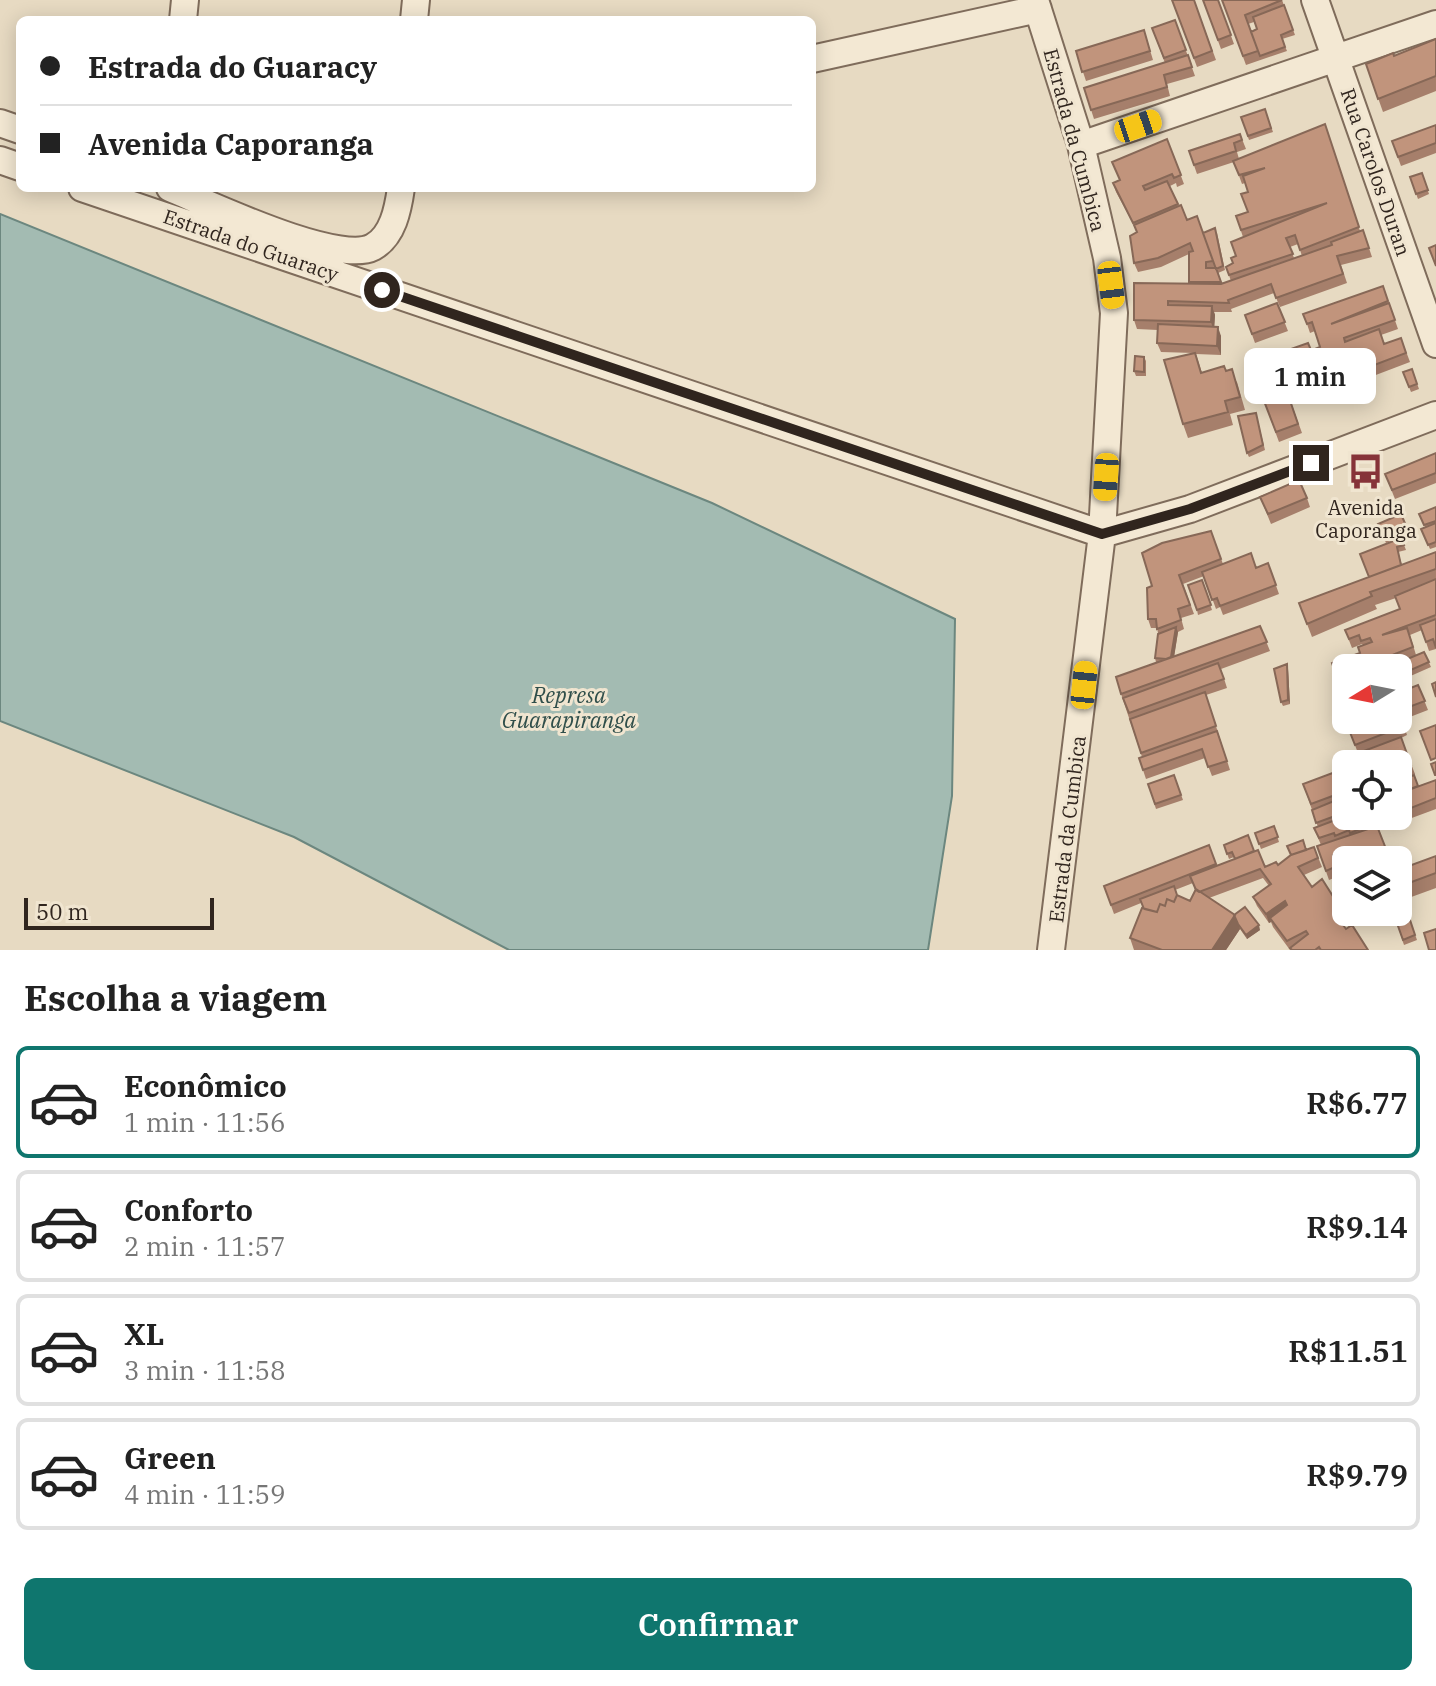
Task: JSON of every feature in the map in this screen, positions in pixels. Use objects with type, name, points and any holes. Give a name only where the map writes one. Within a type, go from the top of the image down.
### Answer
[{"type":"street","name":"Rua Carolos Duran","points":[[1315,0],[1436,344]]},
{"type":"street","points":[[816,58],[1036,4]]},
{"type":"street","name":"Estrada da Cumbica","points":[[1036,4],[1081,145],[1107,258],[1114,313],[1102,534],[1051,950]]},
{"type":"street","points":[[1081,145],[1436,24]]},
{"type":"street","name":"Estrada do Guaracy","points":[[94,192],[1102,534]]},
{"type":"street","points":[[180,192],[319,247],[354,252],[373,247],[392,227],[400,192]]},
{"type":"street","points":[[1102,534],[1190,509],[1436,415]]},
{"type":"water","name":"Represa Guarapiranga","points":[[0,214],[712,503],[955,619],[952,796],[928,950],[509,950],[294,837],[0,721]]},
{"type":"building","points":[[1172,0],[1194,0],[1212,51],[1194,58]]},
{"type":"building","points":[[1203,0],[1218,0],[1231,35],[1218,40]]},
{"type":"building","points":[[1222,0],[1282,0],[1245,15],[1258,51],[1243,56]]},
{"type":"building","points":[[1284,5],[1293,30],[1281,35],[1285,47],[1260,56],[1251,32],[1257,29],[1253,17]]},
{"type":"building","points":[[1175,20],[1186,50],[1164,58],[1152,28]]},
{"type":"building","points":[[1144,30],[1150,51],[1082,72],[1076,51]]},
{"type":"building","points":[[1436,39],[1436,76],[1378,99],[1366,64]]},
{"type":"building","points":[[1188,55],[1192,67],[1164,75],[1167,87],[1091,110],[1084,88]]},
{"type":"building","points":[[1265,109],[1271,128],[1248,136],[1241,117]]},
{"type":"building","points":[[1325,124],[1359,227],[1300,250],[1295,235],[1286,238],[1293,254],[1229,275],[1226,267],[1233,263],[1231,258],[1236,256],[1231,242],[1327,203],[1241,230],[1236,216],[1248,212],[1241,194],[1248,192],[1243,176],[1265,168],[1239,175],[1233,161]]},
{"type":"building","points":[[1436,125],[1436,143],[1398,157],[1392,141]]},
{"type":"building","points":[[1240,134],[1242,140],[1234,143],[1236,151],[1194,165],[1189,151]]},
{"type":"building","points":[[1167,139],[1181,175],[1174,178],[1172,174],[1143,186],[1145,190],[1167,181],[1178,204],[1133,223],[1113,183],[1120,180],[1112,162]]},
{"type":"building","points":[[1422,173],[1428,190],[1416,194],[1410,177]]},
{"type":"building","points":[[1181,205],[1187,220],[1197,216],[1213,261],[1206,262],[1206,268],[1216,268],[1221,282],[1189,282],[1189,252],[1193,251],[1190,243],[1158,258],[1134,263],[1130,236],[1137,232],[1134,225]]},
{"type":"building","points":[[1215,228],[1223,266],[1216,269],[1203,233]]},
{"type":"building","points":[[1363,230],[1369,248],[1337,256],[1343,274],[1276,298],[1271,284],[1228,300],[1229,303],[1168,301],[1168,305],[1212,306],[1211,322],[1134,320],[1134,283],[1221,284],[1332,245],[1331,242]]},
{"type":"building","points":[[1436,245],[1436,266],[1429,248]]},
{"type":"building","points":[[1383,286],[1388,301],[1331,324],[1389,303],[1395,320],[1344,338],[1345,342],[1379,329],[1384,344],[1401,338],[1406,353],[1356,372],[1351,356],[1303,373],[1300,366],[1291,369],[1289,363],[1298,360],[1297,356],[1320,347],[1312,322],[1307,324],[1303,314]]},
{"type":"building","points":[[1277,303],[1285,322],[1252,334],[1245,315]]},
{"type":"building","points":[[1158,324],[1218,327],[1217,346],[1157,343]]},
{"type":"building","points":[[1308,343],[1311,350],[1289,363],[1285,351]]},
{"type":"building","points":[[1195,353],[1201,373],[1224,366],[1226,371],[1232,369],[1240,397],[1225,401],[1228,412],[1183,424],[1164,360]]},
{"type":"building","points":[[1135,356],[1144,357],[1144,372],[1134,371]]},
{"type":"building","points":[[1412,369],[1417,384],[1409,387],[1403,372]]},
{"type":"building","points":[[1283,380],[1298,424],[1276,432],[1259,388]]},
{"type":"building","points":[[1256,413],[1263,445],[1247,453],[1238,416]]},
{"type":"building","points":[[1436,453],[1436,473],[1392,490],[1385,474]]},
{"type":"building","points":[[1299,480],[1307,498],[1268,514],[1260,497]]},
{"type":"building","points":[[1436,507],[1436,521],[1424,525],[1419,514]]},
{"type":"building","points":[[1401,514],[1407,528],[1384,538],[1378,524]]},
{"type":"building","points":[[1436,523],[1436,542],[1428,545],[1421,529]]},
{"type":"building","points":[[1211,531],[1221,559],[1179,575],[1190,605],[1178,609],[1181,620],[1157,629],[1156,619],[1148,619],[1147,588],[1152,586],[1142,553],[1162,543]]},
{"type":"building","points":[[1401,538],[1404,545],[1397,547],[1401,565],[1369,577],[1360,554]]},
{"type":"building","points":[[1436,552],[1436,569],[1370,592],[1372,596],[1307,624],[1299,603]]},
{"type":"building","points":[[1251,553],[1256,568],[1268,563],[1276,585],[1220,606],[1217,598],[1212,600],[1202,572]]},
{"type":"building","points":[[1436,579],[1436,615],[1382,635],[1407,628],[1413,647],[1395,654],[1357,654],[1360,653],[1358,647],[1372,642],[1370,638],[1361,641],[1359,635],[1349,639],[1345,630],[1400,609],[1395,596]]},
{"type":"building","points":[[1202,580],[1211,605],[1197,610],[1188,585]]},
{"type":"building","points":[[1436,619],[1436,648],[1433,639],[1426,642],[1420,625]]},
{"type":"building","points":[[1260,626],[1267,642],[1121,694],[1116,677]]},
{"type":"building","points":[[1176,627],[1171,657],[1155,658],[1158,634]]},
{"type":"building","points":[[1424,652],[1429,662],[1412,669],[1412,657]]},
{"type":"building","points":[[1218,663],[1224,679],[1129,713],[1123,698]]},
{"type":"building","points":[[1287,664],[1288,700],[1281,702],[1274,669]]},
{"type":"building","points":[[1418,685],[1425,701],[1412,706],[1412,687]]},
{"type":"building","points":[[1205,692],[1216,726],[1141,753],[1130,719]]},
{"type":"building","points":[[1436,725],[1436,758],[1431,760],[1420,731]]},
{"type":"building","points":[[1217,731],[1227,761],[1208,767],[1202,749],[1143,770],[1139,758]]},
{"type":"building","points":[[1351,734],[1383,734],[1355,745]]},
{"type":"building","points":[[1401,737],[1406,750],[1366,750]]},
{"type":"building","points":[[1332,773],[1332,796],[1311,804],[1303,784]]},
{"type":"building","points":[[1174,775],[1181,795],[1155,804],[1148,784]]},
{"type":"building","points":[[1412,776],[1418,786],[1412,788]]},
{"type":"building","points":[[1436,780],[1436,798],[1412,808],[1412,789]]},
{"type":"building","points":[[1332,802],[1332,817],[1316,823],[1312,810]]},
{"type":"building","points":[[1332,821],[1332,830],[1349,830],[1319,838],[1314,828]]},
{"type":"building","points":[[1274,826],[1278,837],[1259,844],[1255,833]]},
{"type":"building","points":[[1365,830],[1379,830],[1385,846],[1332,846],[1332,868],[1326,871],[1317,846]]},
{"type":"building","points":[[1248,835],[1254,851],[1235,859],[1232,852],[1227,854],[1224,845]]},
{"type":"building","points":[[1303,840],[1306,850],[1291,855],[1287,846]]},
{"type":"building","points":[[1209,845],[1216,864],[1111,905],[1104,886]]},
{"type":"building","points":[[1314,847],[1318,858],[1298,867],[1312,887],[1322,879],[1332,895],[1332,926],[1344,926],[1346,929],[1353,926],[1368,950],[1321,950],[1319,947],[1315,950],[1292,950],[1290,948],[1308,934],[1306,931],[1287,941],[1270,918],[1287,905],[1285,901],[1266,914],[1253,897],[1271,884],[1260,869],[1199,892],[1190,876],[1258,850],[1265,867],[1276,862],[1278,865],[1291,855]]},
{"type":"building","points":[[1436,856],[1436,873],[1412,882],[1412,865]]},
{"type":"building","points":[[1174,886],[1177,895],[1174,902],[1167,899],[1165,906],[1160,904],[1157,912],[1144,909],[1140,899]]},
{"type":"building","points":[[1196,889],[1235,915],[1212,950],[1162,950],[1130,938],[1142,908],[1157,912],[1160,904],[1165,906],[1167,899],[1174,902],[1177,895],[1190,901]]},
{"type":"building","points":[[1245,907],[1259,925],[1246,935],[1234,915]]},
{"type":"building","points":[[1398,926],[1412,926],[1415,935],[1403,940]]},
{"type":"building","points":[[1436,929],[1436,950],[1429,950],[1424,933]]},
{"type":"place","name":"Avenida Caporanga","points":[[1366,472]]},
{"type":"route","points":[[382,290],[1102,534],[1190,509],[1311,463]]}]
